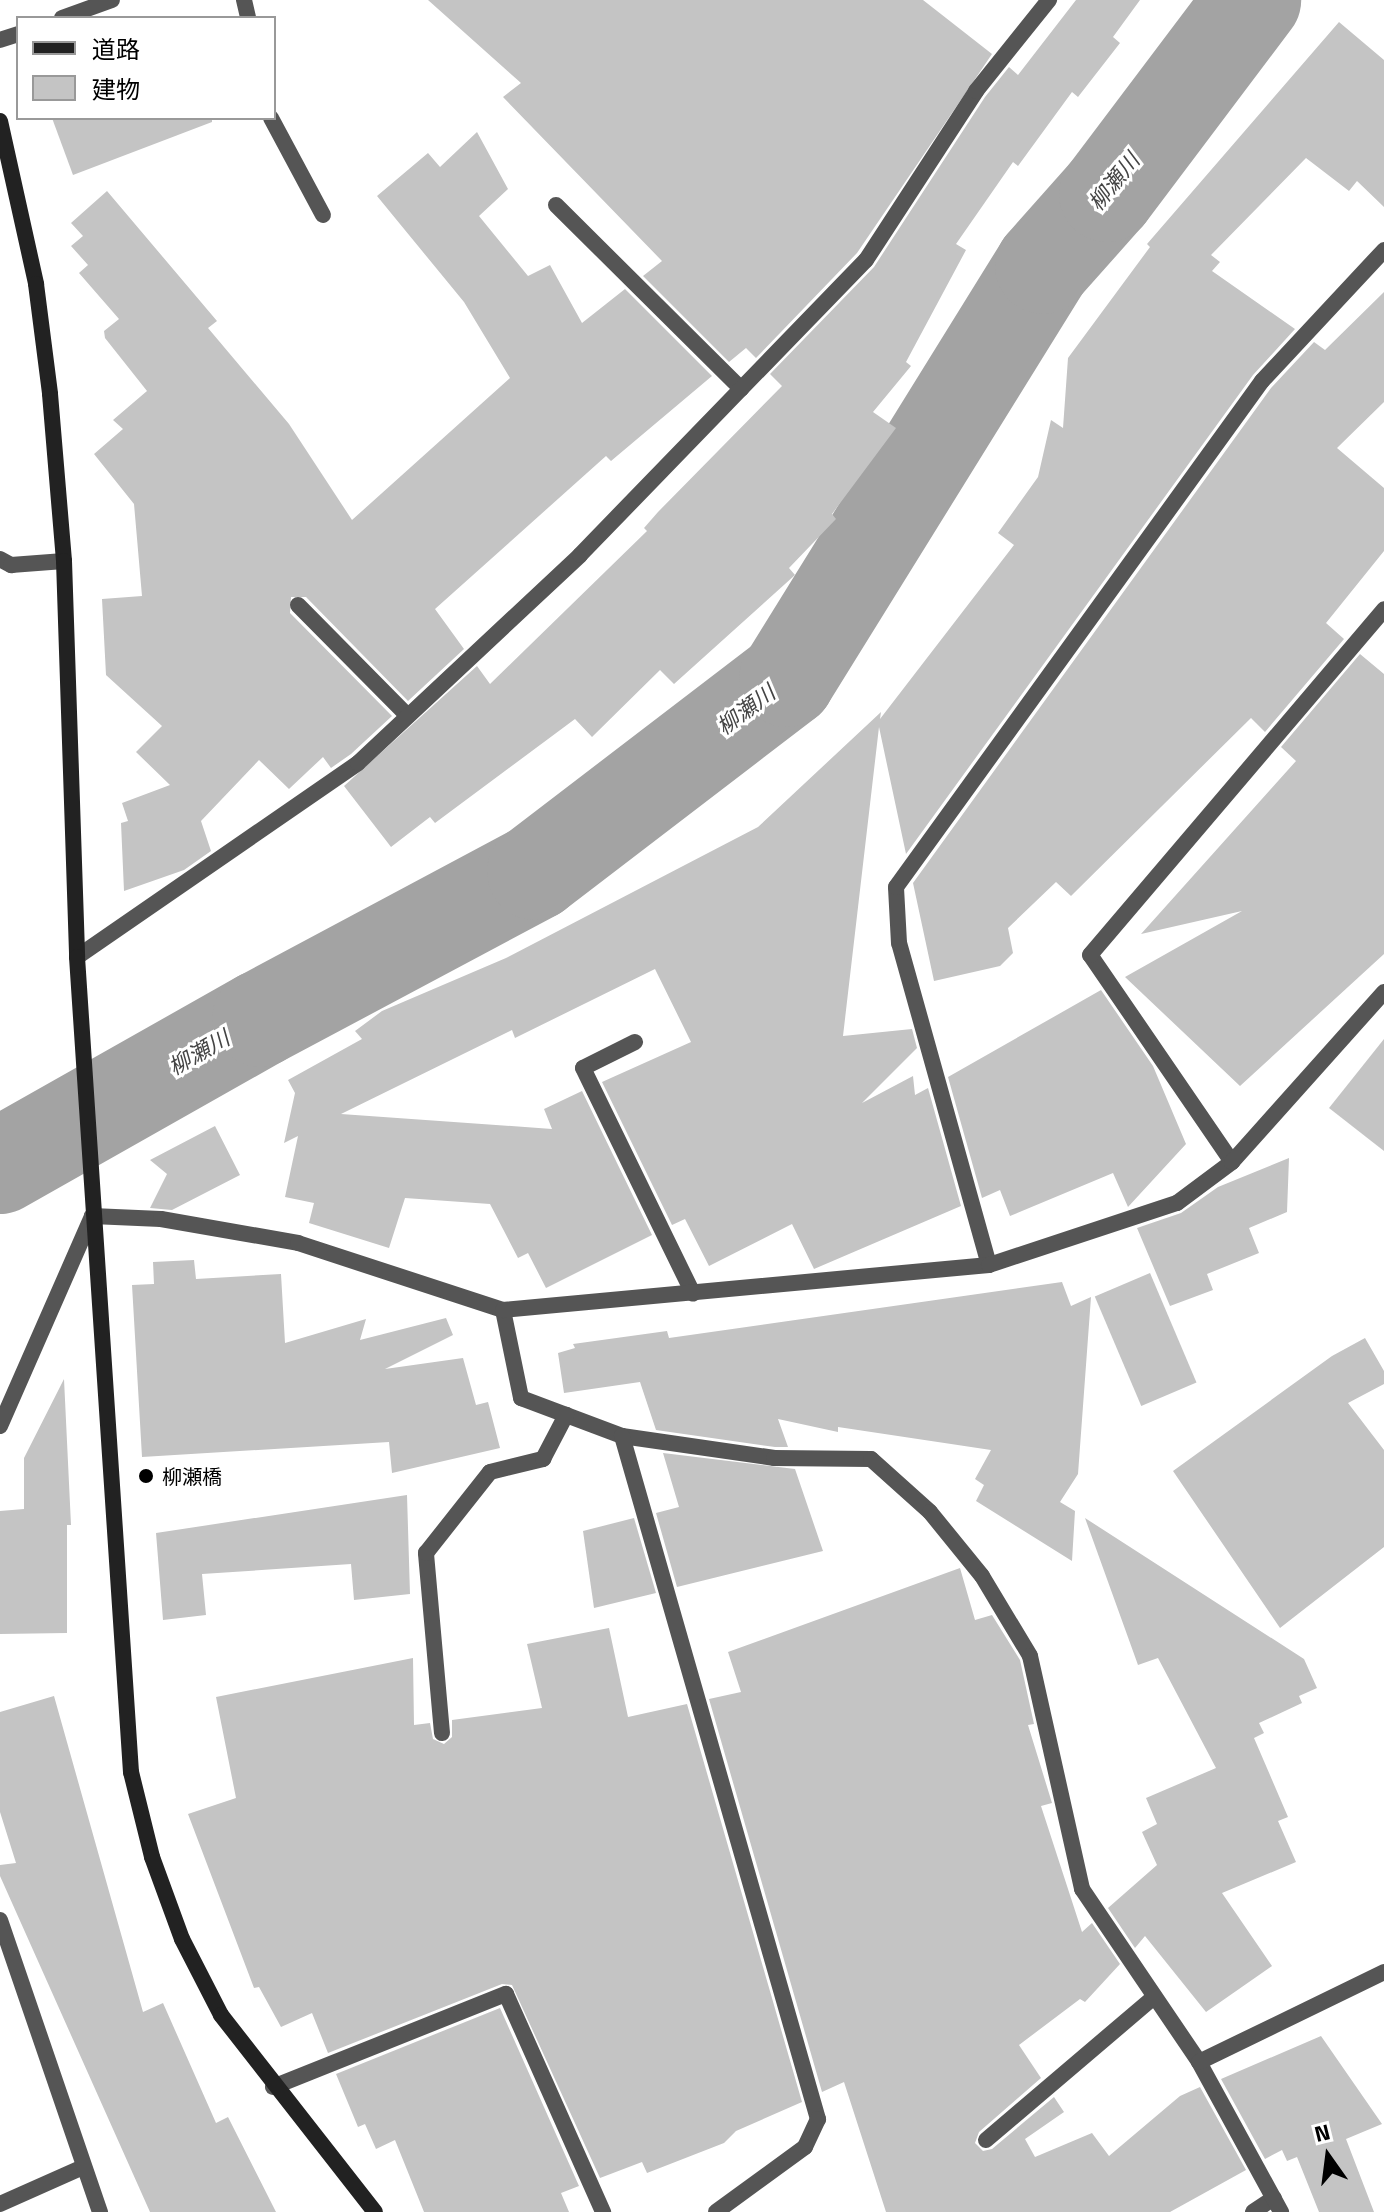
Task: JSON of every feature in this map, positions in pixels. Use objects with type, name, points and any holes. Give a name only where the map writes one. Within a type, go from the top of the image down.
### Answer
[{"type":"street","points":[[68,16],[112,0]]},
{"type":"street","points":[[77,957],[358,763],[580,555],[866,260],[976,91],[1049,0]]},
{"type":"street","points":[[272,120],[323,215]]},
{"type":"street","points":[[0,121],[36,284],[64,561],[77,957],[131,1772],[152,1857],[182,1939],[221,2015],[273,2087],[375,2212]]},
{"type":"street","points":[[556,205],[741,389]]},
{"type":"street","points":[[989,1265],[899,943],[896,887],[1262,381],[1384,250]]},
{"type":"street","points":[[0,559],[11,565],[64,561]]},
{"type":"street","points":[[298,605],[408,716]]},
{"type":"street","points":[[1232,1162],[1090,955],[1384,609]]},
{"type":"street","points":[[92,1210],[298,1243],[503,1310],[989,1265],[1177,1203],[1232,1162],[1384,992]]},
{"type":"street","points":[[635,1042],[583,1068],[693,1294]]},
{"type":"street","points":[[0,1426],[92,1210]]},
{"type":"street","points":[[503,1310],[521,1398],[622,1436],[774,1458],[871,1459],[930,1512],[982,1576],[1030,1656],[1082,1889],[1199,2062],[1277,2205],[1253,2212]]},
{"type":"street","points":[[442,1733],[426,1553],[490,1472],[543,1459],[566,1415]]},
{"type":"street","points":[[622,1436],[818,2119],[805,2147],[716,2212]]},
{"type":"street","points":[[1,1927],[100,2212]]},
{"type":"street","points":[[1199,2062],[1384,1972]]},
{"type":"street","points":[[273,2087],[506,1994],[603,2212]]},
{"type":"street","points":[[986,2140],[1154,1997]]},
{"type":"street","points":[[0,2204],[83,2167]]},
{"type":"building","points":[[428,0],[923,0],[992,54],[857,253],[756,358],[746,348],[729,362],[643,276],[662,261],[503,97],[521,83]]},
{"type":"building","points":[[1076,0],[1140,0],[1113,37],[1120,43],[1078,97],[1072,92],[1018,166],[1013,162],[956,244],[966,250],[906,362],[911,366],[873,412],[896,428],[832,514],[836,519],[789,568],[795,575],[674,684],[660,670],[592,737],[575,719],[435,823],[430,817],[391,847],[344,786],[477,666],[490,684],[647,531],[644,528],[658,512],[782,386],[770,374],[874,267],[985,97],[1009,67],[1018,75]]},
{"type":"building","points":[[1339,22],[1384,60],[1384,207],[1357,181],[1349,191],[1306,158],[1211,255],[1220,262],[1212,271],[1295,329],[1253,375],[906,854],[879,727],[843,1036],[912,1029],[917,1048],[862,1103],[913,1076],[915,1095],[928,1088],[961,1206],[814,1269],[792,1224],[709,1266],[685,1219],[672,1225],[602,1082],[691,1042],[655,969],[515,1038],[512,1030],[341,1114],[552,1129],[544,1109],[582,1091],[652,1235],[546,1288],[528,1253],[518,1258],[490,1204],[405,1198],[389,1248],[309,1223],[314,1203],[285,1197],[298,1136],[284,1143],[295,1093],[288,1080],[362,1039],[355,1031],[382,1011],[506,958],[758,827],[881,712],[880,719],[1014,545],[998,533],[1038,477],[1051,420],[1063,428],[1068,358],[1150,247],[1147,244]]},
{"type":"building","points":[[53,120],[212,120],[212,122],[73,175]]},
{"type":"building","points":[[477,132],[508,189],[479,216],[528,276],[550,265],[582,323],[625,289],[712,376],[611,461],[606,456],[435,609],[464,649],[408,701],[306,597],[291,597],[290,613],[392,716],[351,754],[331,768],[323,757],[289,789],[259,760],[201,821],[211,851],[184,870],[124,891],[121,823],[128,821],[122,803],[170,785],[136,752],[162,726],[106,675],[102,599],[142,596],[134,504],[94,454],[123,429],[113,420],[147,391],[105,338],[104,331],[119,319],[79,273],[88,265],[71,246],[83,236],[71,223],[107,191],[217,321],[208,328],[289,424],[352,520],[510,378],[464,302],[377,196],[428,153],[440,167]]},
{"type":"building","points":[[1384,292],[1384,402],[1337,448],[1384,488],[1384,551],[1326,623],[1344,639],[1265,732],[1251,718],[1071,896],[1056,882],[1008,928],[1013,953],[1000,966],[934,981],[913,883],[1271,388],[1314,342],[1325,350]]},
{"type":"building","points":[[1360,654],[1384,674],[1384,954],[1240,1086],[1125,977],[1242,911],[1141,934],[1296,761],[1281,747]]},
{"type":"building","points":[[1101,990],[1153,1066],[1186,1144],[1128,1207],[1113,1173],[1010,1216],[1000,1190],[982,1198],[948,1077]]},
{"type":"building","points":[[1384,1039],[1384,1151],[1329,1108]]},
{"type":"building","points":[[215,1126],[240,1175],[172,1210],[150,1208],[167,1174],[150,1160]]},
{"type":"building","points":[[1289,1158],[1287,1212],[1249,1228],[1259,1253],[1207,1274],[1213,1290],[1170,1306],[1137,1228],[1181,1213],[1218,1187]]},
{"type":"building","points":[[194,1260],[196,1279],[281,1274],[285,1343],[366,1319],[360,1340],[446,1318],[453,1335],[385,1369],[463,1358],[476,1405],[488,1402],[500,1448],[392,1473],[389,1442],[142,1457],[132,1285],[154,1284],[153,1262]]},
{"type":"building","points":[[1150,1273],[1196,1383],[1141,1406],[1095,1296]]},
{"type":"building","points":[[1062,1282],[1071,1306],[1091,1297],[1078,1474],[1060,1502],[1075,1511],[1072,1561],[976,1501],[984,1485],[975,1479],[991,1450],[838,1427],[838,1432],[778,1419],[788,1447],[775,1447],[656,1430],[640,1382],[564,1393],[558,1353],[575,1348],[573,1344],[667,1331],[669,1338]]},
{"type":"building","points":[[1365,1338],[1384,1371],[1384,1384],[1348,1403],[1384,1450],[1384,1547],[1280,1628],[1173,1471],[1332,1356]]},
{"type":"building","points":[[64,1379],[71,1525],[67,1525],[67,1633],[0,1634],[0,1511],[24,1509],[24,1458]]},
{"type":"building","points":[[663,1453],[795,1469],[823,1551],[677,1587],[656,1513],[679,1507]]},
{"type":"building","points":[[407,1495],[410,1594],[354,1600],[351,1564],[202,1574],[206,1615],[163,1620],[156,1533]]},
{"type":"building","points":[[634,1518],[656,1593],[594,1608],[583,1531]]},
{"type":"building","points":[[1085,1518],[1304,1659],[1317,1688],[1299,1696],[1302,1703],[1259,1723],[1264,1733],[1254,1738],[1288,1817],[1278,1821],[1296,1862],[1222,1893],[1272,1966],[1206,2012],[1145,1936],[1135,1948],[1108,1908],[1157,1865],[1142,1832],[1157,1824],[1146,1798],[1216,1768],[1158,1658],[1138,1665]]},
{"type":"building","points":[[960,1568],[975,1620],[992,1615],[1020,1660],[1034,1724],[1028,1725],[1052,1803],[1041,1806],[1082,1932],[1092,1923],[1120,1964],[1085,2002],[1080,1999],[1019,2045],[1041,2078],[979,2132],[975,2143],[983,2151],[992,2149],[1054,2097],[1064,2112],[1025,2139],[1035,2157],[1092,2133],[1109,2156],[1180,2096],[1200,2087],[1246,2170],[1170,2212],[886,2212],[844,2082],[822,2092],[709,1699],[741,1692],[728,1652]]},
{"type":"building","points":[[609,1628],[628,1717],[687,1704],[802,2102],[736,2131],[724,2143],[647,2173],[642,2162],[600,2178],[512,1985],[502,1984],[328,2053],[312,2013],[281,2027],[259,1987],[254,1988],[188,1814],[236,1798],[216,1697],[413,1658],[414,1725],[430,1723],[433,1739],[444,1744],[452,1737],[452,1720],[542,1708],[527,1644]]},
{"type":"building","points":[[54,1696],[143,2012],[163,2003],[216,2123],[228,2117],[276,2212],[150,2212],[0,1876],[0,1865],[16,1863],[0,1812],[0,1712]]},
{"type":"building","points":[[500,2008],[579,2186],[561,2193],[569,2212],[424,2212],[395,2140],[376,2149],[365,2124],[358,2127],[336,2074]]},
{"type":"building","points":[[1321,2036],[1382,2124],[1346,2139],[1374,2212],[1319,2212],[1297,2157],[1287,2161],[1282,2150],[1265,2159],[1221,2079]]},
{"type":"waterway","name":"柳瀬川","points":[[0,1166],[260,1019],[535,872],[787,679],[1043,266],[1107,194],[1253,0]]},
{"type":"place","name":"柳瀬橋","points":[[146,1476]]}]
